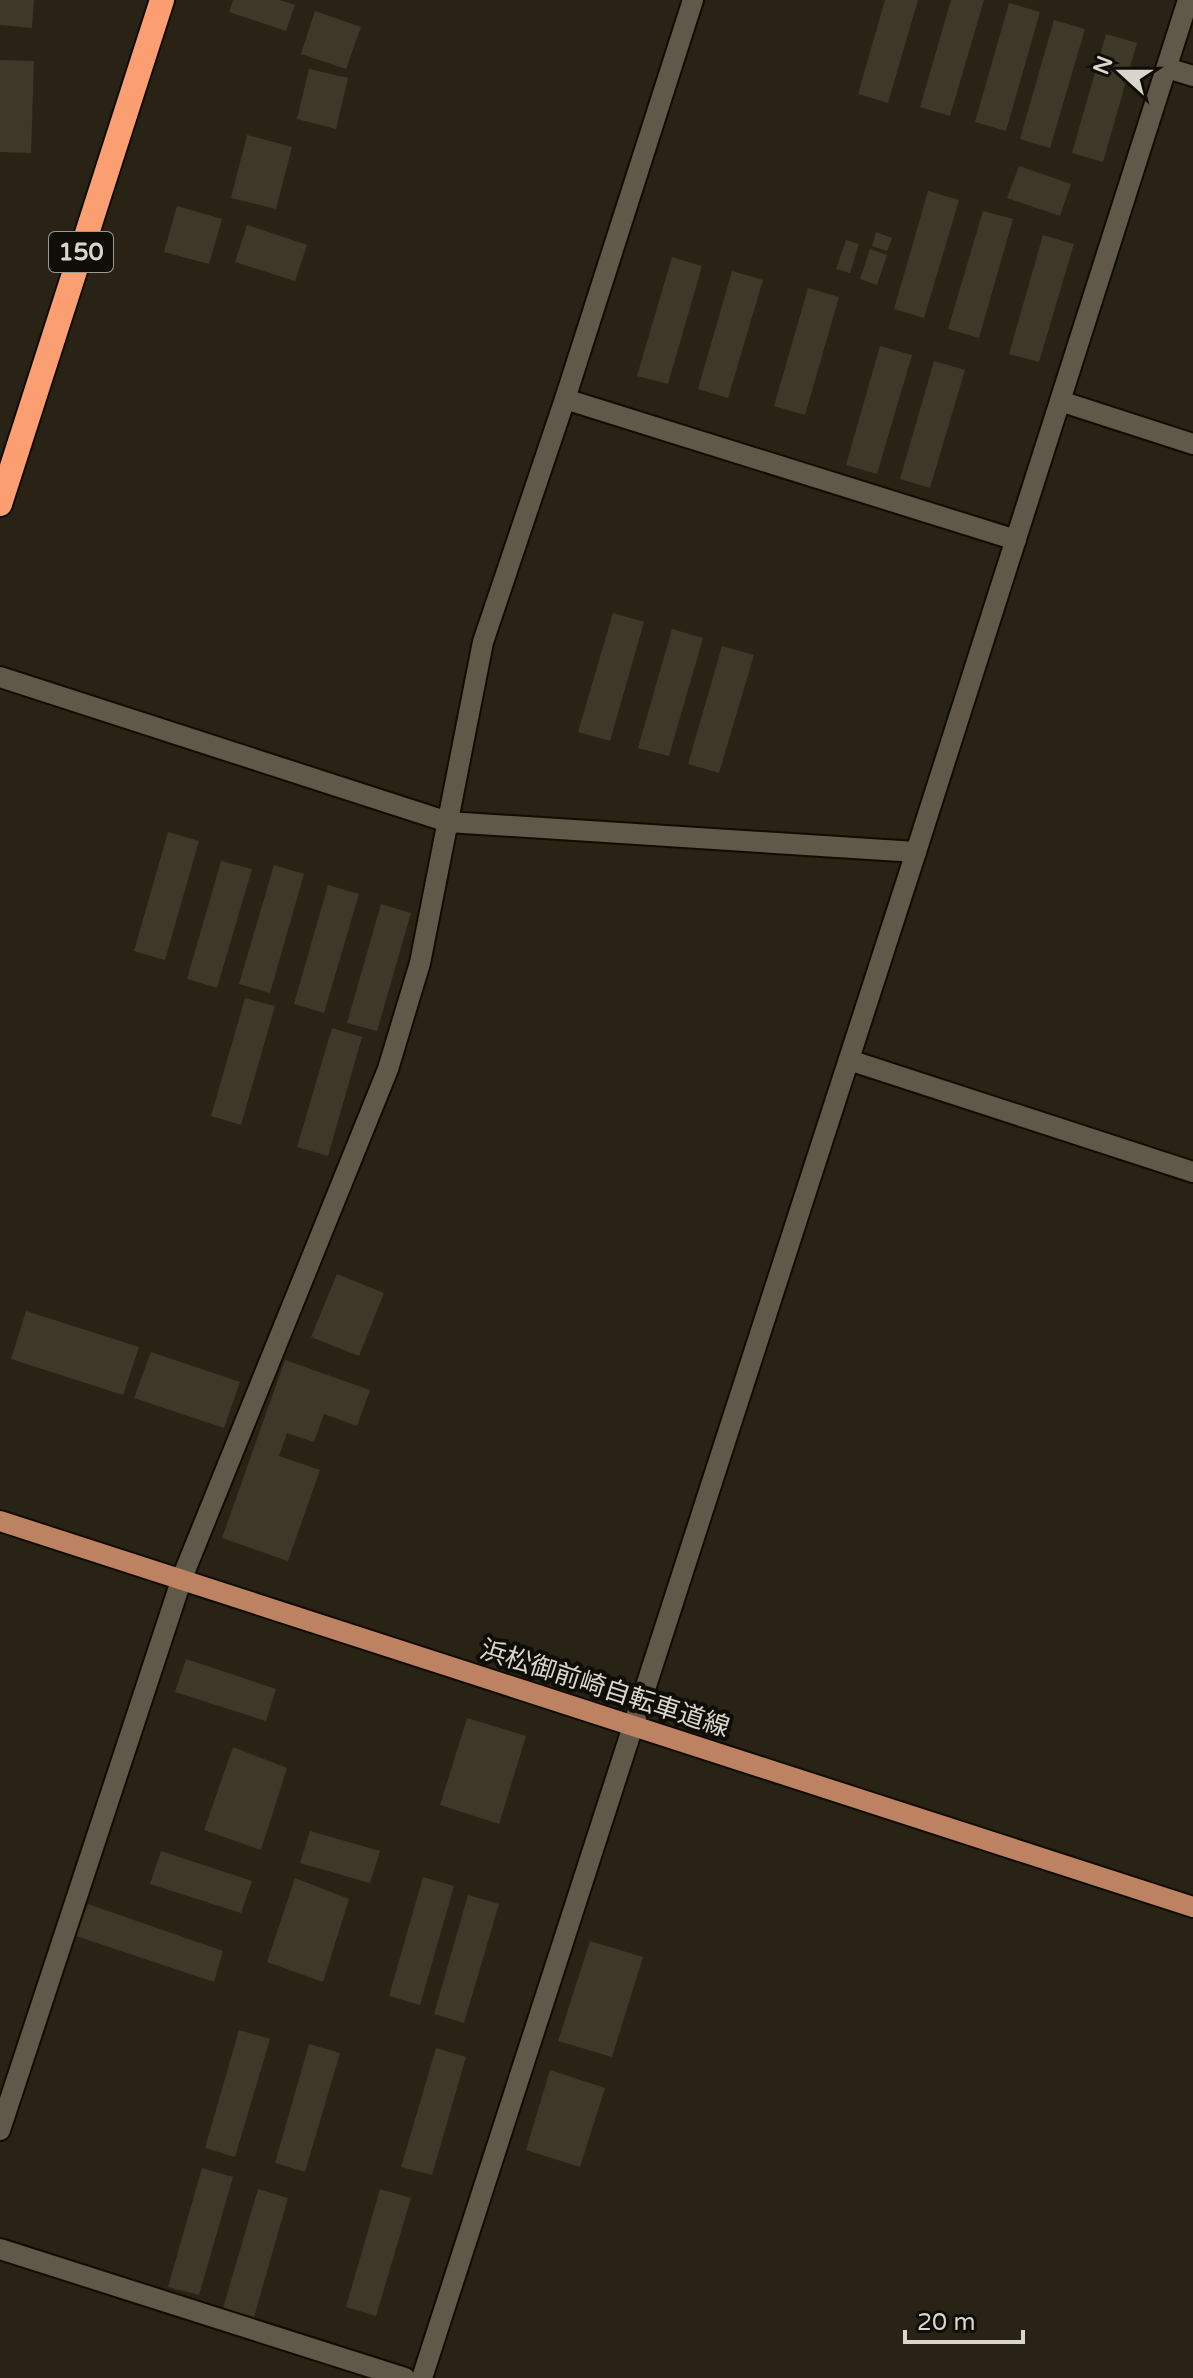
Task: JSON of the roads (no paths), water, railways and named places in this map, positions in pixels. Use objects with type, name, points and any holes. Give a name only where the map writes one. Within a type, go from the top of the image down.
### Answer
[{"type":"highway","name":"150","points":[[0,504],[162,0]]},
{"type":"main road","name":"浜松御前崎自転車道線","points":[[0,1521],[1193,1907]]},
{"type":"street","points":[[0,2130],[182,1578],[388,1069],[420,963],[483,642],[693,0]]},
{"type":"street","points":[[422,2378],[1188,0]]},
{"type":"street","points":[[1167,68],[1193,76]]},
{"type":"street","points":[[565,399],[1016,540]]},
{"type":"street","points":[[1060,401],[1193,444]]},
{"type":"street","points":[[0,677],[448,822],[916,852]]},
{"type":"street","points":[[849,1060],[1193,1172]]},
{"type":"street","points":[[0,2249],[405,2378]]}]
